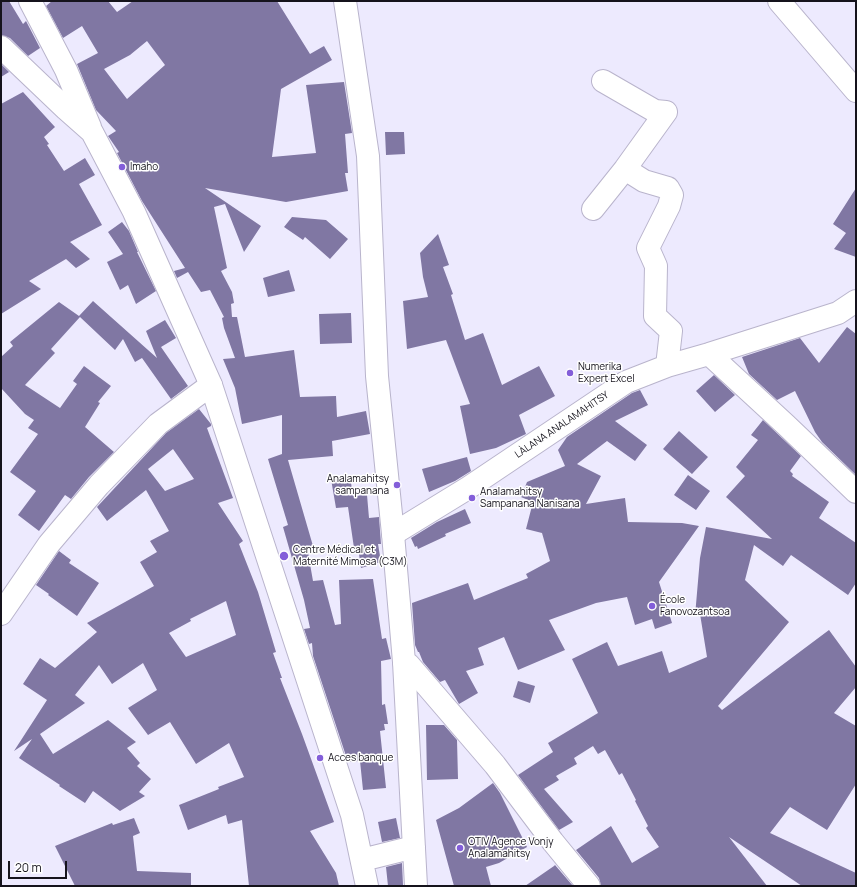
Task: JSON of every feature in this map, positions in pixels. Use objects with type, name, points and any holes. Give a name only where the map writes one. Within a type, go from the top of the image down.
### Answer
[{"type":"main road","points":[[30,1],[66,70],[92,132],[134,212],[211,385],[352,815],[367,886]]},
{"type":"main road","points":[[346,1],[368,156],[377,376],[404,662],[416,886]]},
{"type":"main road","points":[[779,1],[856,91]]},
{"type":"main road","points":[[1,47],[92,132]]},
{"type":"main road","points":[[593,209],[625,169],[666,112],[655,110],[602,80]]},
{"type":"main road","points":[[625,169],[644,181],[668,188],[672,196],[669,206],[648,248],[656,266],[655,316],[671,331],[667,366]]},
{"type":"main road","name":"LÀLANA ANALAMAHITSY","points":[[393,534],[468,488],[626,382],[667,366],[838,313],[856,301]]},
{"type":"main road","points":[[709,354],[856,492]]},
{"type":"main road","points":[[1,614],[49,544],[100,485],[158,424],[211,385]]},
{"type":"main road","points":[[404,662],[409,665],[494,764],[553,842],[589,886]]},
{"type":"main road","points":[[362,860],[414,847]]},
{"type":"building","points":[[1,1],[9,1],[23,24],[26,21],[40,48],[28,56],[10,38],[1,35]]},
{"type":"building","points":[[52,1],[108,1],[117,12],[133,1],[277,1],[310,54],[324,46],[332,60],[281,89],[272,157],[316,153],[306,85],[344,82],[352,133],[345,134],[348,173],[345,173],[348,191],[286,202],[205,188],[261,226],[244,252],[225,204],[214,207],[227,268],[221,271],[232,292],[234,303],[231,304],[232,317],[237,317],[245,357],[294,350],[300,397],[336,396],[337,417],[366,411],[370,434],[332,441],[333,456],[288,460],[313,546],[307,547],[313,581],[323,580],[335,625],[341,624],[339,580],[373,579],[382,639],[386,638],[391,659],[381,661],[382,705],[385,704],[388,724],[384,724],[385,730],[380,731],[386,788],[363,790],[360,761],[348,762],[313,656],[312,643],[309,644],[304,629],[310,628],[304,600],[283,527],[288,525],[268,459],[282,454],[282,415],[242,424],[235,388],[223,359],[235,358],[224,328],[222,318],[224,317],[210,290],[201,292],[188,272],[177,278],[174,271],[185,268],[142,201],[117,153],[119,152],[108,136],[116,131],[96,110],[77,64],[98,53],[82,26],[63,38],[46,6]],"holes":[[[147,41],[165,65],[127,99],[104,69],[130,55]]]},
{"type":"building","points":[[1,64],[9,72],[1,77]]},
{"type":"building","points":[[23,92],[55,127],[44,137],[49,144],[47,145],[64,171],[85,158],[95,175],[79,184],[102,225],[70,242],[90,259],[76,268],[66,259],[29,281],[41,289],[1,314],[1,104]]},
{"type":"building","points":[[385,132],[404,132],[405,154],[386,155]]},
{"type":"building","points":[[856,188],[856,257],[834,249],[846,233],[833,224]]},
{"type":"building","points":[[292,217],[326,220],[348,239],[330,259],[305,237],[303,240],[284,227]]},
{"type":"building","points":[[122,222],[129,231],[137,252],[156,291],[136,304],[128,285],[120,290],[107,262],[123,254],[108,232]]},
{"type":"building","points":[[438,234],[449,265],[443,267],[453,294],[451,295],[465,340],[483,333],[502,385],[539,366],[555,396],[519,415],[526,434],[496,448],[470,454],[460,406],[470,404],[446,340],[407,349],[403,301],[428,297],[423,277],[420,253]]},
{"type":"building","points":[[289,270],[295,291],[268,297],[263,278]]},
{"type":"building","points":[[93,301],[157,358],[146,331],[165,320],[176,338],[161,347],[188,386],[171,399],[142,358],[135,362],[123,339],[115,350],[80,317],[51,349],[55,353],[25,385],[60,408],[77,384],[73,381],[84,366],[111,386],[98,402],[100,403],[85,427],[114,452],[89,477],[71,499],[65,495],[39,531],[18,515],[36,491],[10,472],[38,434],[28,428],[34,420],[25,414],[1,388],[1,357],[13,346],[10,342],[59,302],[79,316]]},
{"type":"building","points":[[351,313],[352,343],[320,344],[319,314]]},
{"type":"building","points":[[847,327],[856,334],[856,475],[822,442],[815,432],[795,391],[777,400],[749,374],[742,357],[800,338],[819,363]]},
{"type":"building","points":[[714,375],[735,395],[715,412],[696,391]]},
{"type":"building","points":[[640,390],[648,405],[615,421],[647,445],[635,461],[607,441],[577,464],[601,476],[586,504],[625,498],[628,522],[682,523],[699,526],[659,582],[672,623],[655,629],[652,619],[635,625],[627,597],[596,603],[549,620],[565,650],[518,670],[504,637],[478,648],[484,665],[466,671],[478,693],[459,704],[445,680],[440,682],[423,662],[418,652],[415,645],[412,603],[468,583],[474,600],[528,578],[526,574],[550,561],[542,533],[526,529],[533,502],[521,497],[527,482],[565,466],[558,450],[567,437],[632,393]]},
{"type":"building","points":[[199,409],[211,424],[211,426],[207,428],[233,498],[218,503],[243,541],[239,544],[258,592],[276,652],[273,653],[282,678],[280,678],[334,822],[310,831],[336,873],[339,886],[249,886],[242,820],[228,824],[226,815],[188,830],[179,805],[244,777],[229,743],[196,764],[170,722],[148,735],[128,708],[157,690],[143,663],[112,684],[99,665],[75,695],[85,703],[40,734],[53,754],[108,720],[136,742],[127,748],[140,763],[137,766],[151,779],[139,792],[145,796],[120,811],[93,791],[85,803],[19,758],[32,739],[14,751],[47,700],[23,684],[40,658],[55,668],[97,632],[87,623],[154,586],[140,562],[157,552],[150,541],[169,531],[146,490],[107,521],[97,507],[166,433]],"holes":[[[173,449],[194,479],[165,491],[148,469]],[[226,601],[236,635],[186,657],[169,633],[191,621],[190,619]]]},
{"type":"building","points":[[763,420],[801,456],[790,471],[793,474],[792,476],[829,502],[819,518],[856,543],[856,583],[848,595],[791,555],[783,566],[754,545],[745,580],[789,622],[718,706],[722,710],[829,630],[856,667],[856,687],[834,713],[856,726],[856,784],[827,830],[790,807],[770,833],[856,873],[856,886],[802,886],[729,837],[767,886],[601,886],[599,878],[576,850],[611,826],[632,863],[659,847],[646,828],[648,826],[622,773],[619,775],[605,750],[598,754],[593,746],[574,758],[577,764],[556,776],[559,780],[544,789],[573,822],[559,830],[518,775],[553,752],[548,743],[598,713],[572,659],[607,642],[618,666],[662,651],[669,673],[707,657],[700,614],[695,616],[700,558],[706,527],[772,539],[726,497],[745,476],[736,467],[758,440],[751,435]]},
{"type":"building","points":[[679,431],[708,457],[692,474],[663,449]]},
{"type":"building","points":[[467,457],[471,471],[455,481],[429,492],[422,469]]},
{"type":"building","points":[[688,475],[710,491],[696,510],[674,495]]},
{"type":"building","points":[[350,476],[353,496],[367,495],[369,518],[379,517],[381,544],[378,544],[381,562],[361,568],[358,547],[354,548],[348,507],[336,508],[331,479]]},
{"type":"building","points":[[465,509],[471,523],[445,534],[446,536],[418,549],[417,546],[415,547],[411,538],[437,522]]},
{"type":"building","points":[[59,551],[71,560],[69,563],[99,583],[77,616],[36,585]]},
{"type":"building","points":[[518,681],[535,686],[530,703],[513,697]]},
{"type":"building","points":[[426,725],[444,725],[457,740],[458,779],[427,780]]},
{"type":"building","points":[[493,783],[500,793],[527,847],[499,863],[486,867],[491,886],[454,886],[436,820],[459,808]]},
{"type":"building","points":[[134,818],[140,833],[133,836],[137,871],[191,873],[191,886],[75,886],[55,846],[112,823],[113,825]]},
{"type":"building","points":[[396,818],[400,838],[382,842],[378,822]]},
{"type":"building","points":[[402,863],[403,885],[388,886],[386,867]]},
{"type":"building","points":[[555,865],[573,886],[525,886],[554,866]]},
{"type":"place","name":"Imaho","points":[[122,167]]},
{"type":"place","name":"Numerika Expert Excel","points":[[570,373]]},
{"type":"place","name":"Analamahitsy sampanana","points":[[397,485]]},
{"type":"place","name":"Analamahitsy Sampanana Nanisana","points":[[472,498]]},
{"type":"place","name":"Centre Médical et Maternité Mimosa (C3M)","points":[[284,556]]},
{"type":"place","name":"École Fanovozantsoa","points":[[652,606]]},
{"type":"place","name":"Acces banque","points":[[320,758]]},
{"type":"place","name":"OTIV Agence Vonjy Analamahitsy","points":[[460,848]]}]
